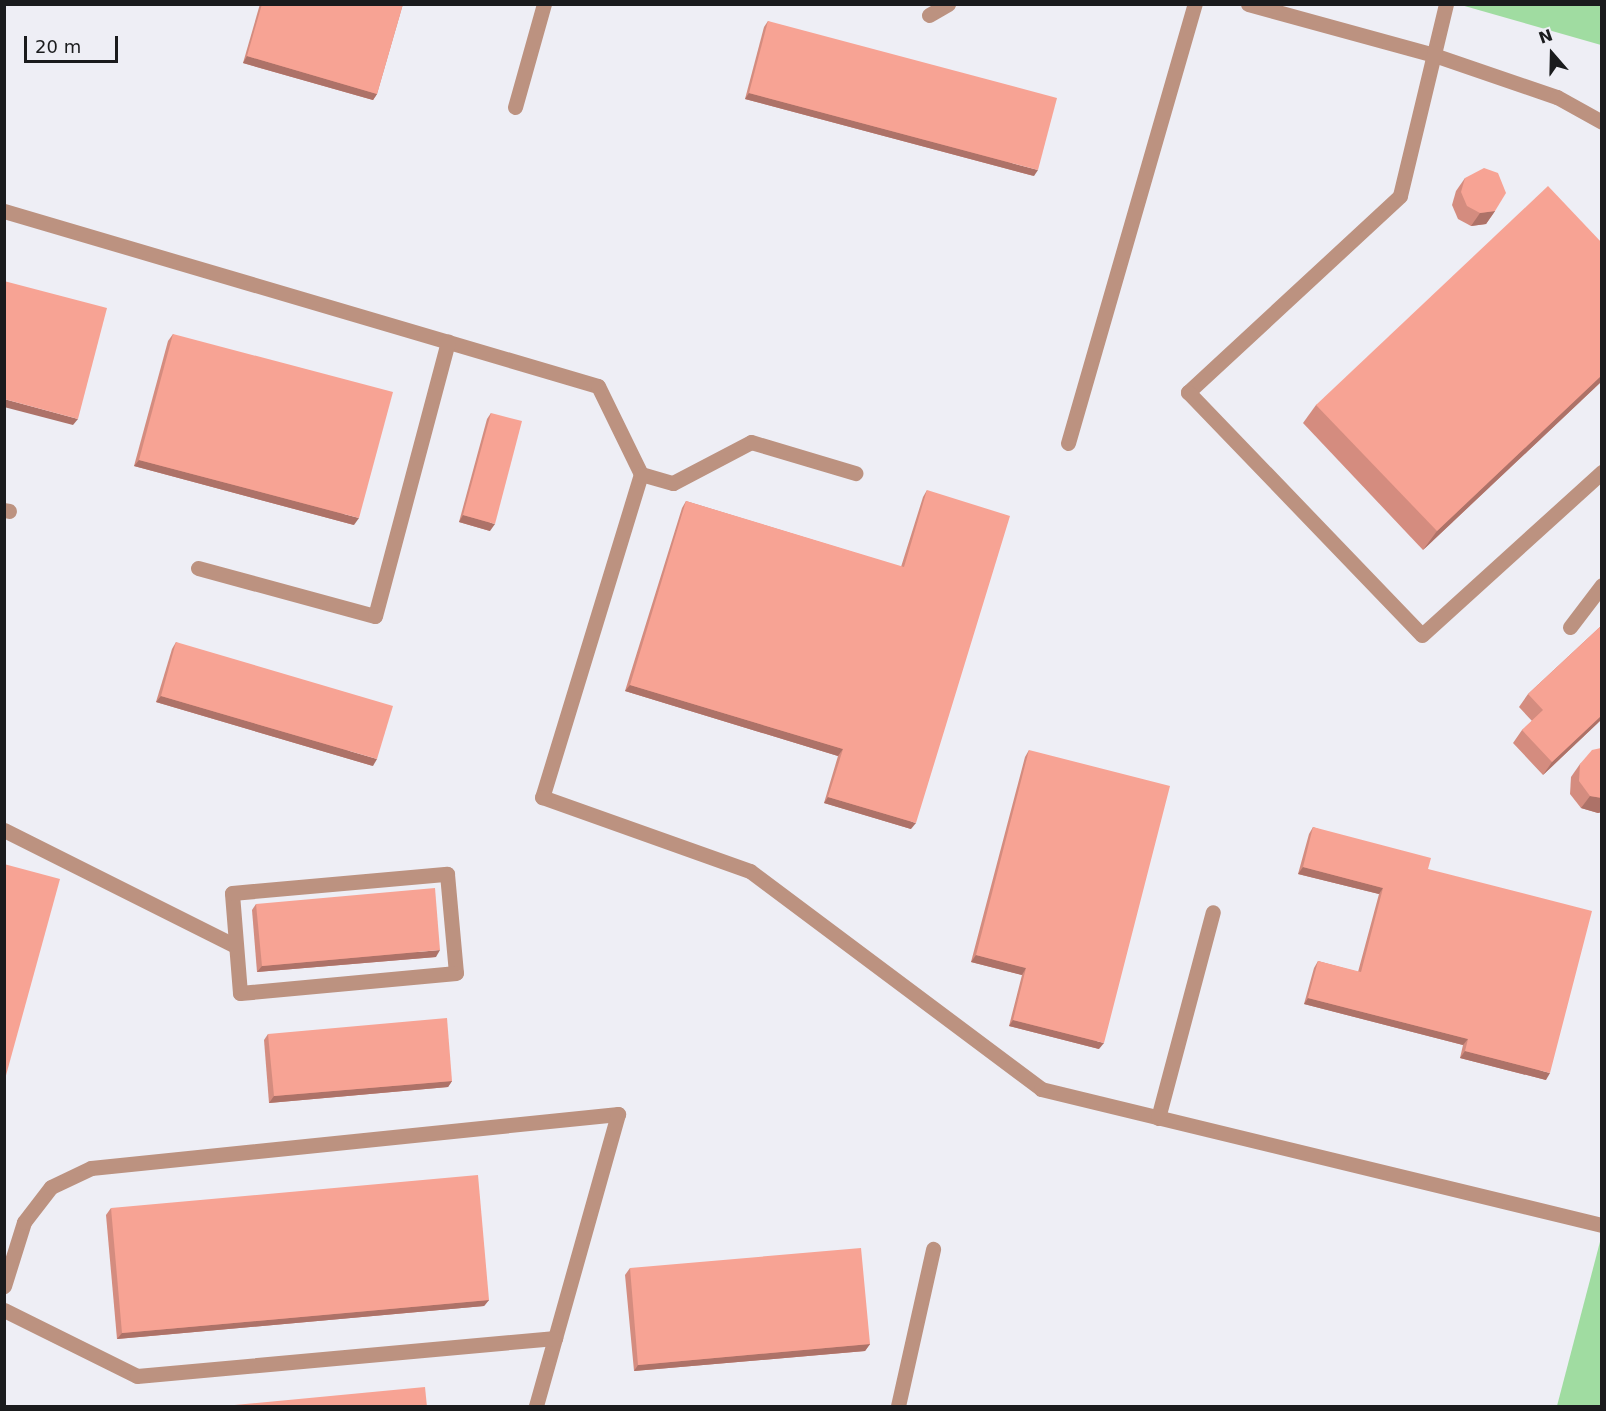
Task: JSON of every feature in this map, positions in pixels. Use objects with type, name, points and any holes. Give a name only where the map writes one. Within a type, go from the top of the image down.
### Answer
[{"type":"lane","points":[[515,107],[544,4]]},
{"type":"lane","points":[[929,15],[948,4]]},
{"type":"lane","points":[[1068,443],[1195,4]]},
{"type":"lane","points":[[1248,4],[1434,55],[1557,97],[1602,122]]},
{"type":"lane","points":[[1446,4],[1400,196],[1188,392],[1422,635],[1602,472]]},
{"type":"lane","points":[[4,211],[598,386],[641,474],[542,797],[750,871],[1041,1089],[1602,1225]]},
{"type":"lane","points":[[198,568],[375,616],[448,342]]},
{"type":"lane","points":[[641,474],[673,483],[751,442],[855,473]]},
{"type":"lane","points":[[1570,627],[1602,585]]},
{"type":"lane","points":[[4,830],[236,946]]},
{"type":"lane","points":[[447,874],[456,973],[240,993],[236,946],[232,893],[447,874]]},
{"type":"lane","points":[[1158,1118],[1213,912]]},
{"type":"lane","points":[[4,1286],[24,1222],[51,1187],[91,1168],[618,1114],[536,1407]]},
{"type":"lane","points":[[898,1407],[933,1249]]},
{"type":"lane","points":[[4,1310],[137,1376],[555,1338]]},
{"type":"green space","points":[[1461,5],[1601,5],[1601,45]]},
{"type":"green space","points":[[1601,1238],[1601,1406],[1557,1406]]},
{"type":"building","points":[[262,4],[403,4],[377,94],[247,56]]},
{"type":"building","points":[[768,21],[1057,98],[1038,170],[749,93]]},
{"type":"building","points":[[1484,168],[1498,173],[1506,193],[1495,211],[1480,213],[1467,206],[1461,192],[1465,178]]},
{"type":"building","points":[[1548,186],[1602,243],[1602,375],[1437,531],[1316,405]]},
{"type":"building","points":[[4,281],[107,308],[78,419],[4,399]]},
{"type":"building","points":[[173,334],[393,392],[359,518],[139,460]]},
{"type":"building","points":[[491,413],[522,421],[495,524],[463,515]]},
{"type":"building","points":[[927,490],[1010,516],[916,823],[828,797],[843,749],[630,685],[686,501],[904,567]]},
{"type":"building","points":[[1602,625],[1602,715],[1552,762],[1522,730],[1543,710],[1528,694]]},
{"type":"building","points":[[176,642],[393,706],[377,759],[161,696]]},
{"type":"building","points":[[1602,748],[1602,798],[1590,796],[1579,781],[1580,764],[1592,750]]},
{"type":"building","points":[[1029,750],[1170,786],[1104,1043],[1013,1020],[1026,968],[976,955]]},
{"type":"building","points":[[1313,827],[1431,858],[1428,869],[1592,911],[1550,1073],[1465,1051],[1468,1039],[1308,998],[1318,961],[1361,972],[1383,888],[1303,867]]},
{"type":"building","points":[[4,864],[60,879],[5,1079],[4,1078]]},
{"type":"building","points":[[435,888],[440,950],[262,966],[256,904]]},
{"type":"building","points":[[447,1018],[452,1081],[274,1096],[268,1034]]},
{"type":"building","points":[[478,1175],[489,1300],[122,1333],[111,1208]]},
{"type":"building","points":[[861,1248],[870,1344],[638,1365],[630,1268]]},
{"type":"building","points":[[425,1387],[427,1407],[213,1407]]}]
